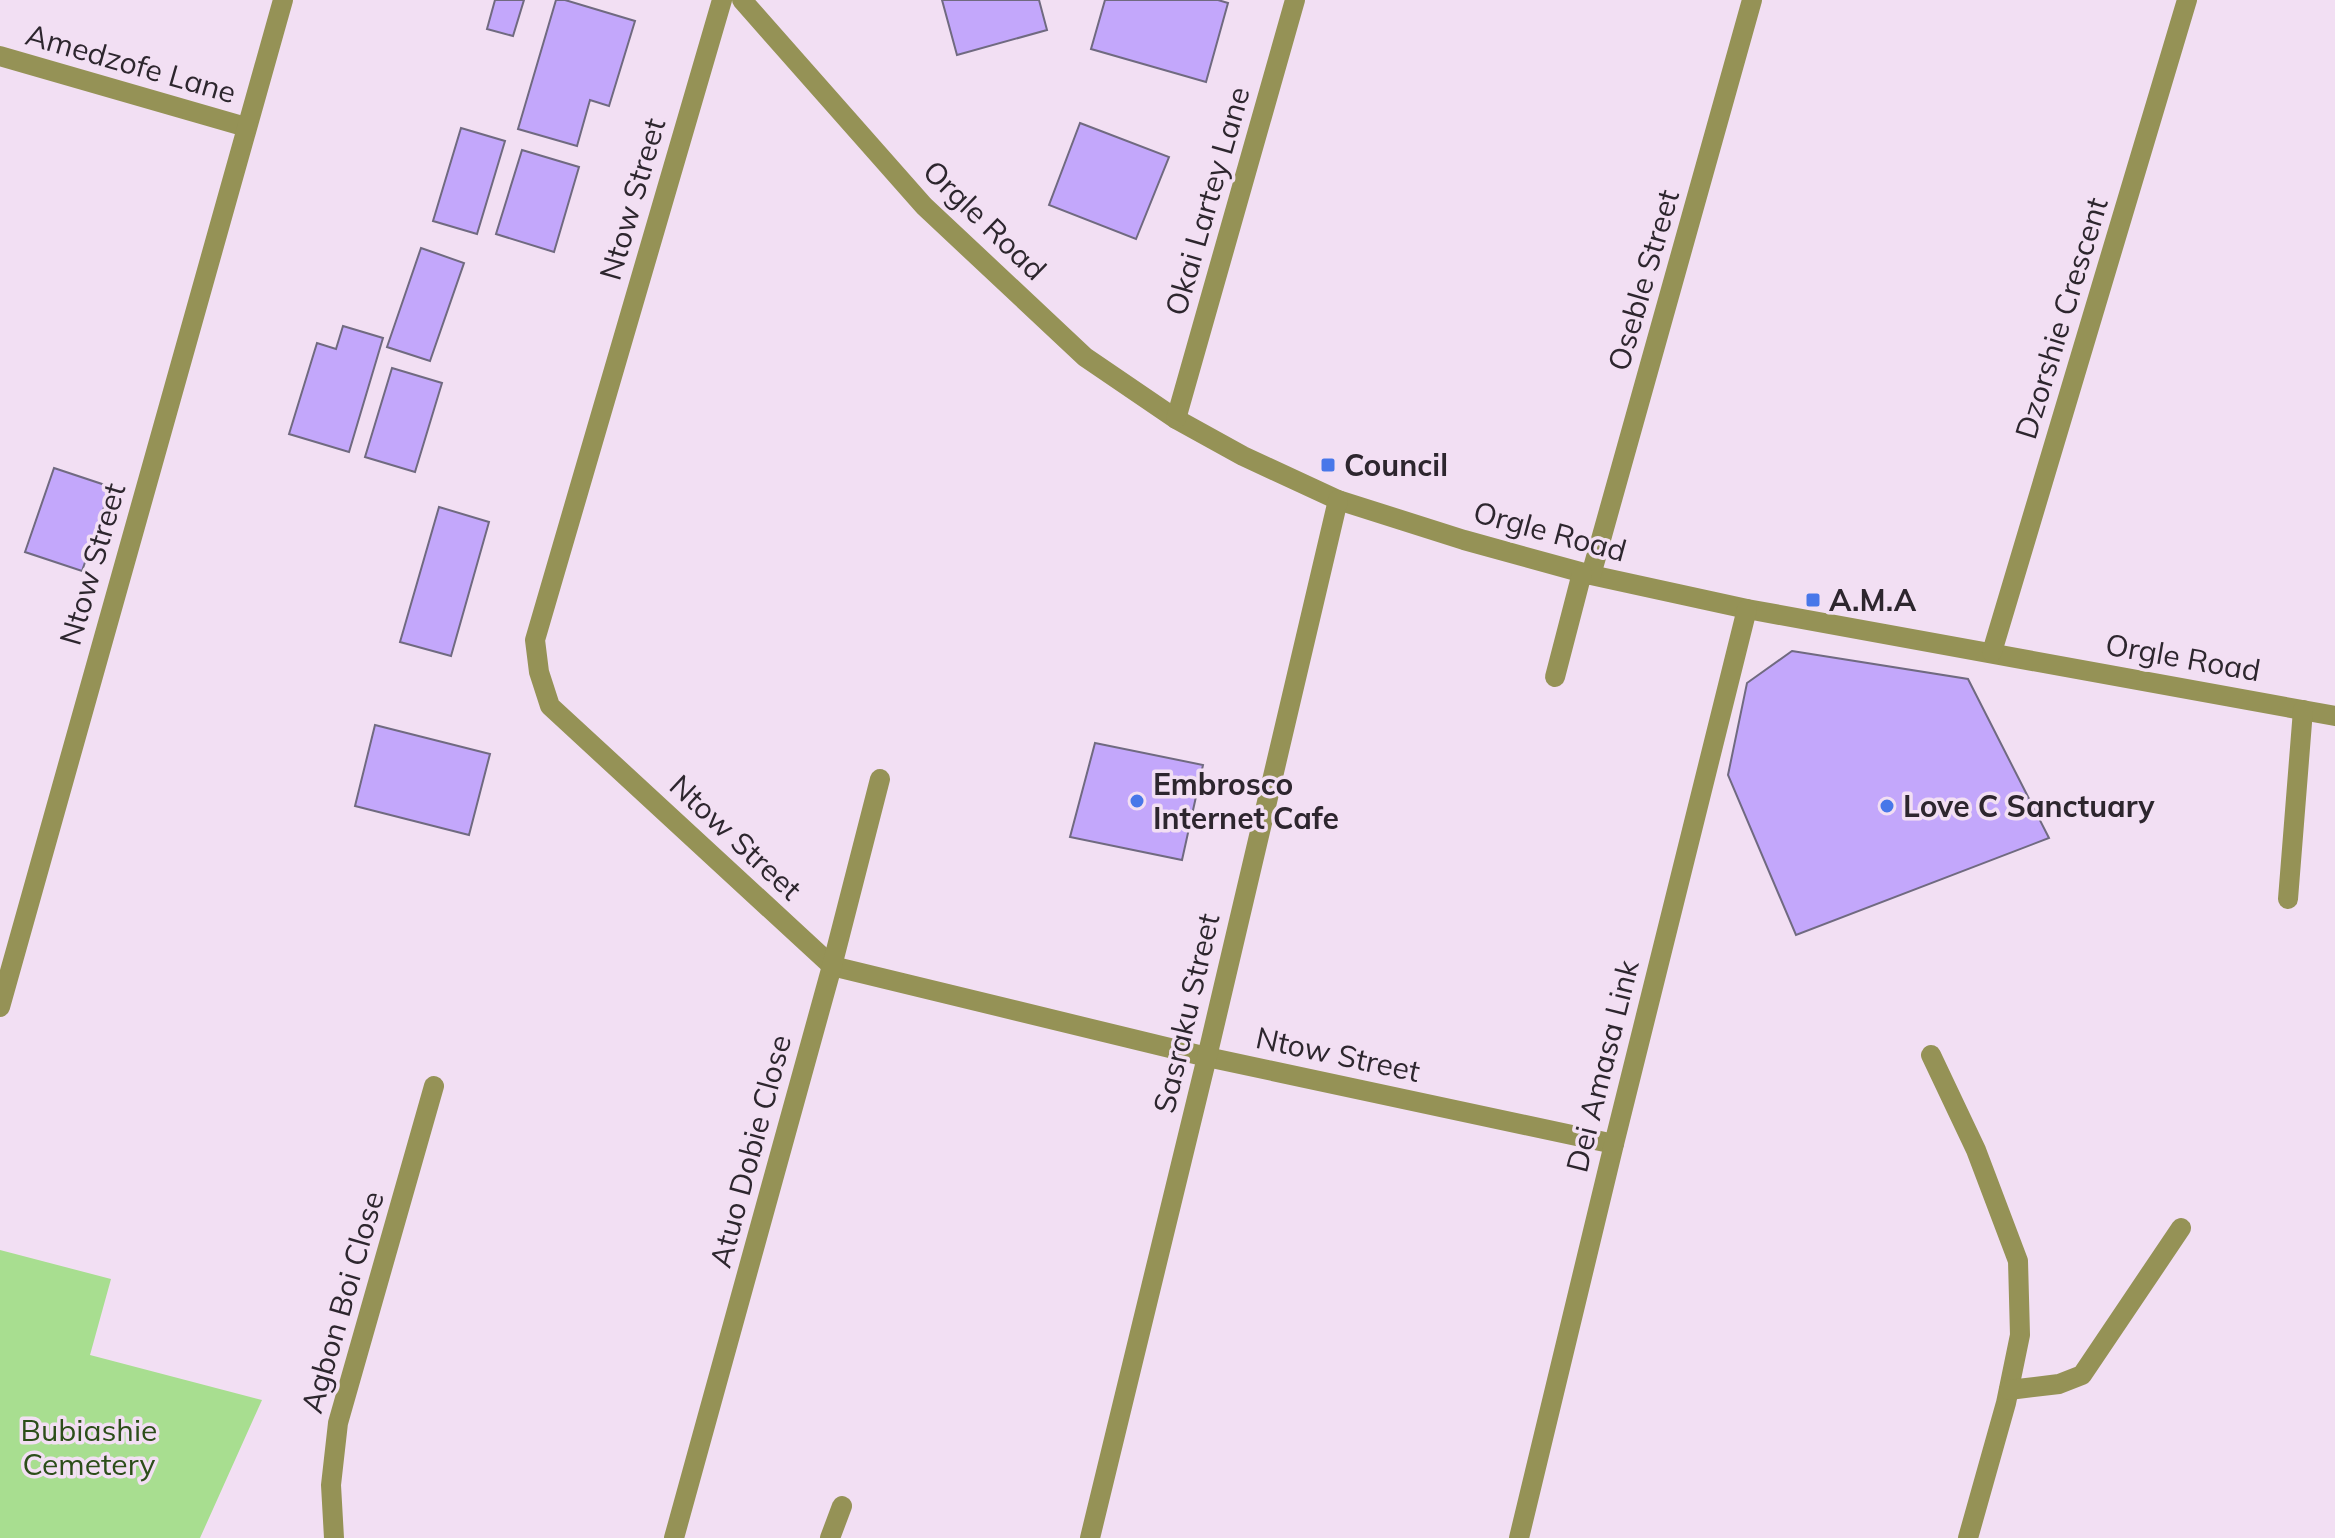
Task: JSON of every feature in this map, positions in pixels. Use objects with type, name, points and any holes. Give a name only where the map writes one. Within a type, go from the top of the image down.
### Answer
[{"type":"street","name":"Ntow Street","points":[[0,1007],[283,0]]},
{"type":"street","name":"Ntow Street","points":[[722,0],[535,640],[539,672],[550,706],[832,966],[1207,1057],[1614,1144]]},
{"type":"street","name":"Orgle Road","points":[[742,0],[924,206],[1085,357],[1176,419],[1243,456],[1338,500],[1586,574],[1747,609],[2335,716]]},
{"type":"street","name":"Okai Lartey Lane","points":[[1176,419],[1295,0]]},
{"type":"street","name":"Oseble Street","points":[[1555,677],[1752,0]]},
{"type":"street","name":"Dzorshie Crescent","points":[[1992,652],[2187,0]]},
{"type":"street","name":"Amedzofe Lane","points":[[0,56],[246,127]]},
{"type":"street","name":"Sasraku Street","points":[[1090,1538],[1338,500]]},
{"type":"street","name":"Dei Amasa Link","points":[[1519,1538],[1747,609]]},
{"type":"street","points":[[2288,899],[2303,710]]},
{"type":"street","name":"Atuo Dobie Close","points":[[674,1538],[832,966],[880,779]]},
{"type":"street","points":[[1931,1055],[1976,1150],[2018,1261],[2020,1335],[2009,1390],[1968,1538]]},
{"type":"street","name":"Agbon Boi Close","points":[[334,1538],[331,1485],[338,1423],[434,1086]]},
{"type":"street","points":[[2009,1390],[2059,1384],[2082,1375],[2181,1228]]},
{"type":"street","points":[[830,1538],[842,1506]]},
{"type":"green space","name":"Bubiashie Cemetery","points":[[0,1250],[111,1279],[90,1355],[262,1400],[200,1538],[0,1538]]},
{"type":"building","points":[[495,0],[524,0],[513,36],[487,29]]},
{"type":"building","points":[[556,0],[635,21],[609,106],[590,100],[577,146],[518,129]]},
{"type":"building","points":[[942,0],[1039,0],[1047,30],[957,55]]},
{"type":"building","points":[[1105,0],[1218,0],[1228,3],[1206,82],[1091,49]]},
{"type":"building","points":[[1080,123],[1169,157],[1136,239],[1049,205]]},
{"type":"building","points":[[461,128],[505,141],[477,234],[433,221]]},
{"type":"building","points":[[522,150],[579,167],[554,252],[496,234]]},
{"type":"building","points":[[421,248],[464,263],[430,361],[387,347]]},
{"type":"building","points":[[343,326],[383,338],[349,452],[289,434],[317,343],[336,349]]},
{"type":"building","points":[[392,368],[442,383],[415,472],[365,457]]},
{"type":"building","points":[[54,468],[111,487],[82,571],[25,552]]},
{"type":"building","points":[[439,507],[489,522],[451,656],[400,642]]},
{"type":"building","name":"Love C Sanctuary","points":[[1792,651],[1968,679],[2049,838],[1796,935],[1728,775],[1747,683]]},
{"type":"building","points":[[375,725],[490,754],[469,835],[355,806]]},
{"type":"building","name":"Embrosco Internet Cafe","points":[[1095,743],[1203,765],[1182,860],[1070,837]]},
{"type":"place","name":"Council","points":[[1328,465]]},
{"type":"place","name":"A.M.A","points":[[1813,600]]},
{"type":"place","name":"Embrosco Internet Cafe","points":[[1137,801]]},
{"type":"place","name":"Love C Sanctuary","points":[[1887,806]]}]
